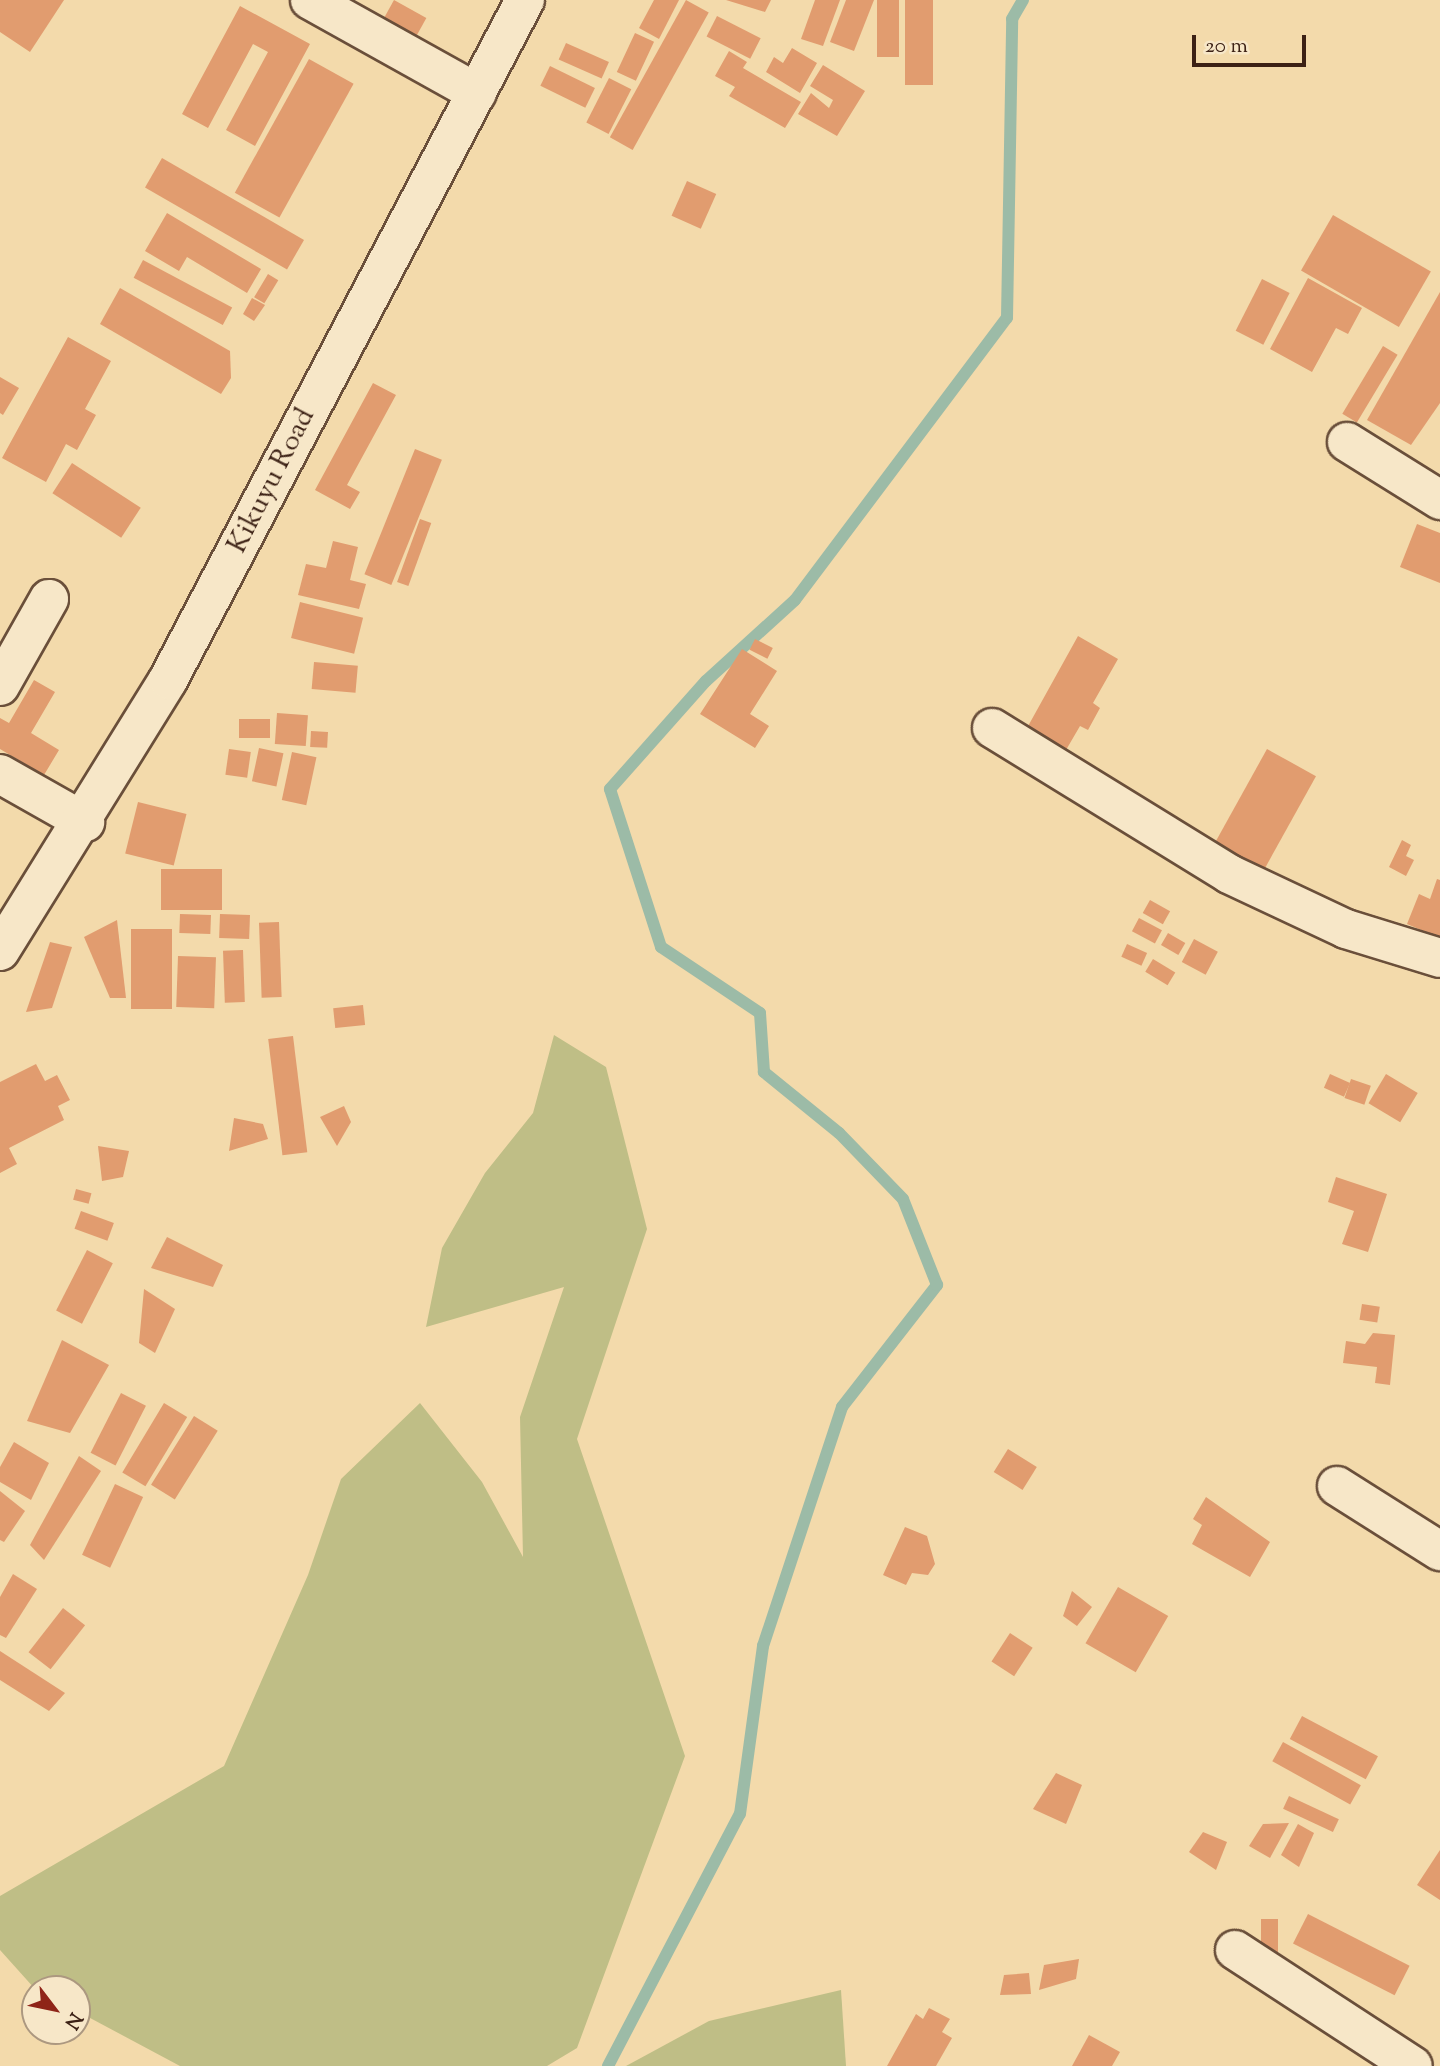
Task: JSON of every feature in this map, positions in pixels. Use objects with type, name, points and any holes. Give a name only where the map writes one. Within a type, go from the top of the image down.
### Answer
[{"type":"street","points":[[310,0],[477,93]]},
{"type":"street","name":"Kikuyu Road","points":[[0,951],[85,822],[168,680],[525,0]]},
{"type":"street","points":[[1347,442],[1440,500]]},
{"type":"street","points":[[0,686],[49,599]]},
{"type":"street","points":[[992,728],[1229,874],[1346,929],[1440,958]]},
{"type":"street","points":[[0,774],[85,822]]},
{"type":"street","points":[[1337,1486],[1440,1551]]},
{"type":"street","points":[[1235,1950],[1413,2066]]},
{"type":"shaded area","points":[[554,1035],[606,1067],[647,1229],[577,1439],[685,1756],[577,2048],[547,2066],[180,2066],[91,2018],[91,1975],[22,1975],[0,1950],[0,1896],[224,1766],[308,1575],[341,1479],[420,1403],[482,1482],[523,1557],[520,1417],[564,1287],[426,1327],[442,1248],[485,1173],[533,1113]]},
{"type":"shaded area","points":[[841,1990],[846,2066],[626,2066],[709,2021]]},
{"type":"building","points":[[0,0],[64,0],[30,52],[0,32]]},
{"type":"building","points":[[394,0],[426,18],[411,46],[378,28]]},
{"type":"building","points":[[654,0],[679,0],[659,39],[639,28]]},
{"type":"building","points":[[686,0],[709,13],[633,150],[610,137]]},
{"type":"building","points":[[726,0],[771,0],[765,12]]},
{"type":"building","points":[[815,0],[840,0],[823,46],[801,39]]},
{"type":"building","points":[[846,0],[874,0],[854,51],[830,42]]},
{"type":"building","points":[[877,0],[899,0],[899,57],[877,57]]},
{"type":"building","points":[[905,0],[933,0],[933,85],[905,85]]},
{"type":"building","points":[[240,6],[310,44],[255,146],[226,130],[268,52],[253,44],[208,128],[182,114]]},
{"type":"building","points":[[717,16],[761,38],[750,59],[707,36]]},
{"type":"building","points":[[635,33],[654,42],[636,81],[617,72]]},
{"type":"building","points":[[566,43],[609,62],[602,79],[559,59]]},
{"type":"building","points":[[792,48],[817,63],[800,93],[766,72],[774,57],[783,63]]},
{"type":"building","points":[[729,51],[747,62],[743,68],[801,102],[785,128],[729,96],[735,87],[715,76]]},
{"type":"building","points":[[309,59],[354,84],[279,218],[235,193]]},
{"type":"building","points":[[823,65],[865,91],[837,136],[798,114],[811,93],[829,108],[833,100],[810,86]]},
{"type":"building","points":[[550,66],[595,88],[585,108],[540,86]]},
{"type":"building","points":[[609,78],[631,89],[609,134],[586,123]]},
{"type":"building","points":[[162,158],[304,240],[287,269],[145,187]]},
{"type":"building","points":[[687,181],[716,194],[701,229],[672,216]]},
{"type":"building","points":[[167,213],[261,269],[247,293],[187,257],[179,271],[145,251]]},
{"type":"building","points":[[1333,215],[1431,272],[1399,327],[1301,270]]},
{"type":"building","points":[[143,260],[232,307],[223,325],[134,278]]},
{"type":"building","points":[[268,274],[278,280],[264,303],[254,297]]},
{"type":"building","points":[[1308,278],[1362,308],[1348,334],[1336,328],[1312,372],[1270,349]]},
{"type":"building","points":[[1262,279],[1290,293],[1263,345],[1236,331]]},
{"type":"building","points":[[120,288],[230,351],[231,378],[221,394],[100,324]]},
{"type":"building","points":[[1440,292],[1440,403],[1411,445],[1367,420]]},
{"type":"building","points":[[252,298],[265,305],[254,321],[243,314]]},
{"type":"building","points":[[68,337],[111,361],[85,409],[96,415],[77,450],[66,444],[46,482],[2,458]]},
{"type":"building","points":[[1383,346],[1398,355],[1357,422],[1342,414]]},
{"type":"building","points":[[0,377],[19,388],[3,415],[0,413]]},
{"type":"building","points":[[373,383],[396,395],[347,485],[360,492],[350,509],[315,490]]},
{"type":"building","points":[[415,449],[442,460],[391,585],[364,574]]},
{"type":"building","points":[[72,463],[141,508],[121,538],[52,493]]},
{"type":"building","points":[[420,519],[431,523],[408,586],[397,582]]},
{"type":"building","points":[[1417,524],[1440,533],[1440,583],[1400,567]]},
{"type":"building","points":[[333,541],[358,547],[350,580],[366,584],[359,609],[298,595],[306,564],[326,568]]},
{"type":"building","points":[[300,602],[363,618],[354,654],[291,638]]},
{"type":"building","points":[[1078,636],[1118,659],[1093,703],[1100,708],[1088,730],[1080,726],[1066,750],[1027,728]]},
{"type":"building","points":[[755,639],[773,648],[767,659],[750,650]]},
{"type":"building","points":[[742,649],[777,671],[750,714],[769,726],[755,748],[700,714]]},
{"type":"building","points":[[314,662],[358,666],[355,693],[312,689]]},
{"type":"building","points":[[34,680],[55,692],[31,733],[59,750],[44,775],[0,749],[0,718],[9,723]]},
{"type":"building","points":[[277,713],[308,715],[306,746],[275,744]]},
{"type":"building","points":[[239,719],[270,719],[270,738],[239,738]]},
{"type":"building","points":[[311,731],[328,732],[327,748],[310,747]]},
{"type":"building","points":[[259,748],[283,753],[276,786],[252,781]]},
{"type":"building","points":[[229,749],[251,752],[247,778],[225,775]]},
{"type":"building","points":[[1267,749],[1316,776],[1258,880],[1209,853]]},
{"type":"building","points":[[292,752],[316,757],[306,805],[282,800]]},
{"type":"building","points":[[138,802],[187,814],[174,866],[125,853]]},
{"type":"building","points":[[1402,840],[1411,845],[1406,856],[1414,860],[1406,876],[1389,867]]},
{"type":"building","points":[[161,869],[222,869],[222,910],[161,910]]},
{"type":"building","points":[[1437,879],[1440,880],[1440,938],[1407,924],[1419,894],[1430,899]]},
{"type":"building","points":[[1150,900],[1170,911],[1163,924],[1143,913]]},
{"type":"building","points":[[180,914],[211,915],[210,934],[179,933]]},
{"type":"building","points":[[220,914],[250,915],[249,939],[219,938]]},
{"type":"building","points":[[1139,918],[1162,930],[1155,943],[1132,931]]},
{"type":"building","points":[[117,920],[126,998],[110,998],[84,937]]},
{"type":"building","points":[[279,922],[282,997],[262,998],[259,923]]},
{"type":"building","points":[[131,929],[172,929],[172,1009],[131,1009]]},
{"type":"building","points":[[1168,933],[1185,943],[1178,955],[1161,945]]},
{"type":"building","points":[[1194,939],[1218,952],[1206,975],[1182,962]]},
{"type":"building","points":[[50,942],[72,947],[52,1008],[26,1012]]},
{"type":"building","points":[[1127,944],[1147,953],[1141,966],[1121,957]]},
{"type":"building","points":[[243,950],[245,1002],[225,1003],[223,951]]},
{"type":"building","points":[[178,956],[216,957],[214,1008],[176,1007]]},
{"type":"building","points":[[1153,959],[1175,972],[1168,985],[1145,972]]},
{"type":"building","points":[[363,1005],[365,1025],[335,1028],[333,1008]]},
{"type":"building","points":[[293,1036],[307,1152],[282,1155],[268,1039]]},
{"type":"building","points":[[36,1064],[45,1081],[57,1075],[70,1100],[58,1106],[64,1120],[9,1148],[17,1164],[0,1173],[0,1082]]},
{"type":"building","points":[[1330,1074],[1350,1083],[1344,1097],[1324,1088]]},
{"type":"building","points":[[1386,1074],[1418,1093],[1400,1122],[1368,1103]]},
{"type":"building","points":[[1351,1079],[1371,1086],[1364,1105],[1344,1098]]},
{"type":"building","points":[[344,1106],[351,1122],[337,1146],[320,1117]]},
{"type":"building","points":[[234,1118],[263,1124],[268,1139],[229,1151]]},
{"type":"building","points":[[98,1146],[129,1151],[123,1177],[102,1181]]},
{"type":"building","points":[[1336,1177],[1387,1194],[1368,1252],[1342,1244],[1354,1211],[1328,1202]]},
{"type":"building","points":[[76,1189],[91,1193],[89,1204],[73,1200]]},
{"type":"building","points":[[81,1211],[114,1223],[107,1241],[75,1229]]},
{"type":"building","points":[[167,1237],[223,1265],[213,1287],[151,1268]]},
{"type":"building","points":[[87,1250],[113,1263],[82,1324],[56,1311]]},
{"type":"building","points":[[144,1289],[175,1309],[155,1353],[139,1343]]},
{"type":"building","points":[[1362,1304],[1380,1307],[1377,1323],[1359,1320]]},
{"type":"building","points":[[1373,1333],[1395,1335],[1390,1385],[1375,1383],[1377,1367],[1343,1363],[1346,1341],[1365,1344]]},
{"type":"building","points":[[62,1340],[109,1365],[70,1433],[27,1421]]},
{"type":"building","points":[[121,1393],[146,1406],[116,1465],[91,1453]]},
{"type":"building","points":[[164,1403],[187,1417],[145,1486],[122,1472]]},
{"type":"building","points":[[194,1416],[218,1431],[175,1500],[151,1485]]},
{"type":"building","points":[[14,1442],[49,1463],[31,1500],[0,1482],[0,1467]]},
{"type":"building","points":[[1008,1449],[1037,1467],[1023,1490],[994,1472]]},
{"type":"building","points":[[79,1456],[101,1471],[44,1560],[30,1545]]},
{"type":"building","points":[[115,1484],[143,1497],[110,1568],[82,1555]]},
{"type":"building","points":[[0,1491],[25,1511],[4,1542],[0,1540]]},
{"type":"building","points":[[1206,1497],[1270,1542],[1250,1577],[1192,1544],[1202,1525],[1193,1519]]},
{"type":"building","points":[[905,1527],[927,1536],[935,1564],[928,1575],[912,1573],[906,1585],[883,1575]]},
{"type":"building","points":[[13,1574],[37,1589],[6,1638],[0,1635],[0,1597]]},
{"type":"building","points":[[1118,1587],[1168,1616],[1136,1672],[1086,1643]]},
{"type":"building","points":[[1072,1591],[1092,1607],[1077,1626],[1063,1616]]},
{"type":"building","points":[[63,1608],[85,1625],[51,1669],[29,1652]]},
{"type":"building","points":[[1010,1633],[1033,1648],[1014,1676],[991,1662]]},
{"type":"building","points":[[0,1651],[65,1693],[49,1711],[0,1680]]},
{"type":"building","points":[[1302,1716],[1378,1756],[1366,1779],[1290,1739]]},
{"type":"building","points":[[1283,1742],[1361,1785],[1350,1804],[1272,1761]]},
{"type":"building","points":[[1056,1773],[1082,1785],[1066,1824],[1033,1809]]},
{"type":"building","points":[[1289,1796],[1339,1819],[1333,1832],[1283,1809]]},
{"type":"building","points":[[1289,1823],[1270,1858],[1249,1846],[1263,1824]]},
{"type":"building","points":[[1298,1824],[1314,1833],[1299,1867],[1281,1855]]},
{"type":"building","points":[[1203,1832],[1227,1842],[1216,1870],[1189,1852]]},
{"type":"building","points":[[1440,1850],[1440,1900],[1417,1885]]},
{"type":"building","points":[[1308,1914],[1410,1966],[1395,1995],[1293,1943]]},
{"type":"building","points":[[1261,1919],[1278,1919],[1278,1960],[1261,1948]]},
{"type":"building","points":[[1079,1959],[1076,1979],[1039,1990],[1044,1965]]},
{"type":"building","points":[[1029,1973],[1031,1994],[1000,1995],[1004,1975]]},
{"type":"building","points":[[929,2008],[950,2019],[942,2032],[952,2038],[936,2066],[887,2066],[916,2014],[923,2019]]},
{"type":"building","points":[[1089,2035],[1120,2052],[1112,2066],[1072,2066]]},
{"type":"waterway","points":[[608,2066],[740,1814],[763,1646],[842,1407],[937,1285],[903,1199],[839,1133],[764,1072],[760,1013],[661,947],[610,789],[706,681],[795,600],[1007,318],[1012,19],[1023,0]]}]
